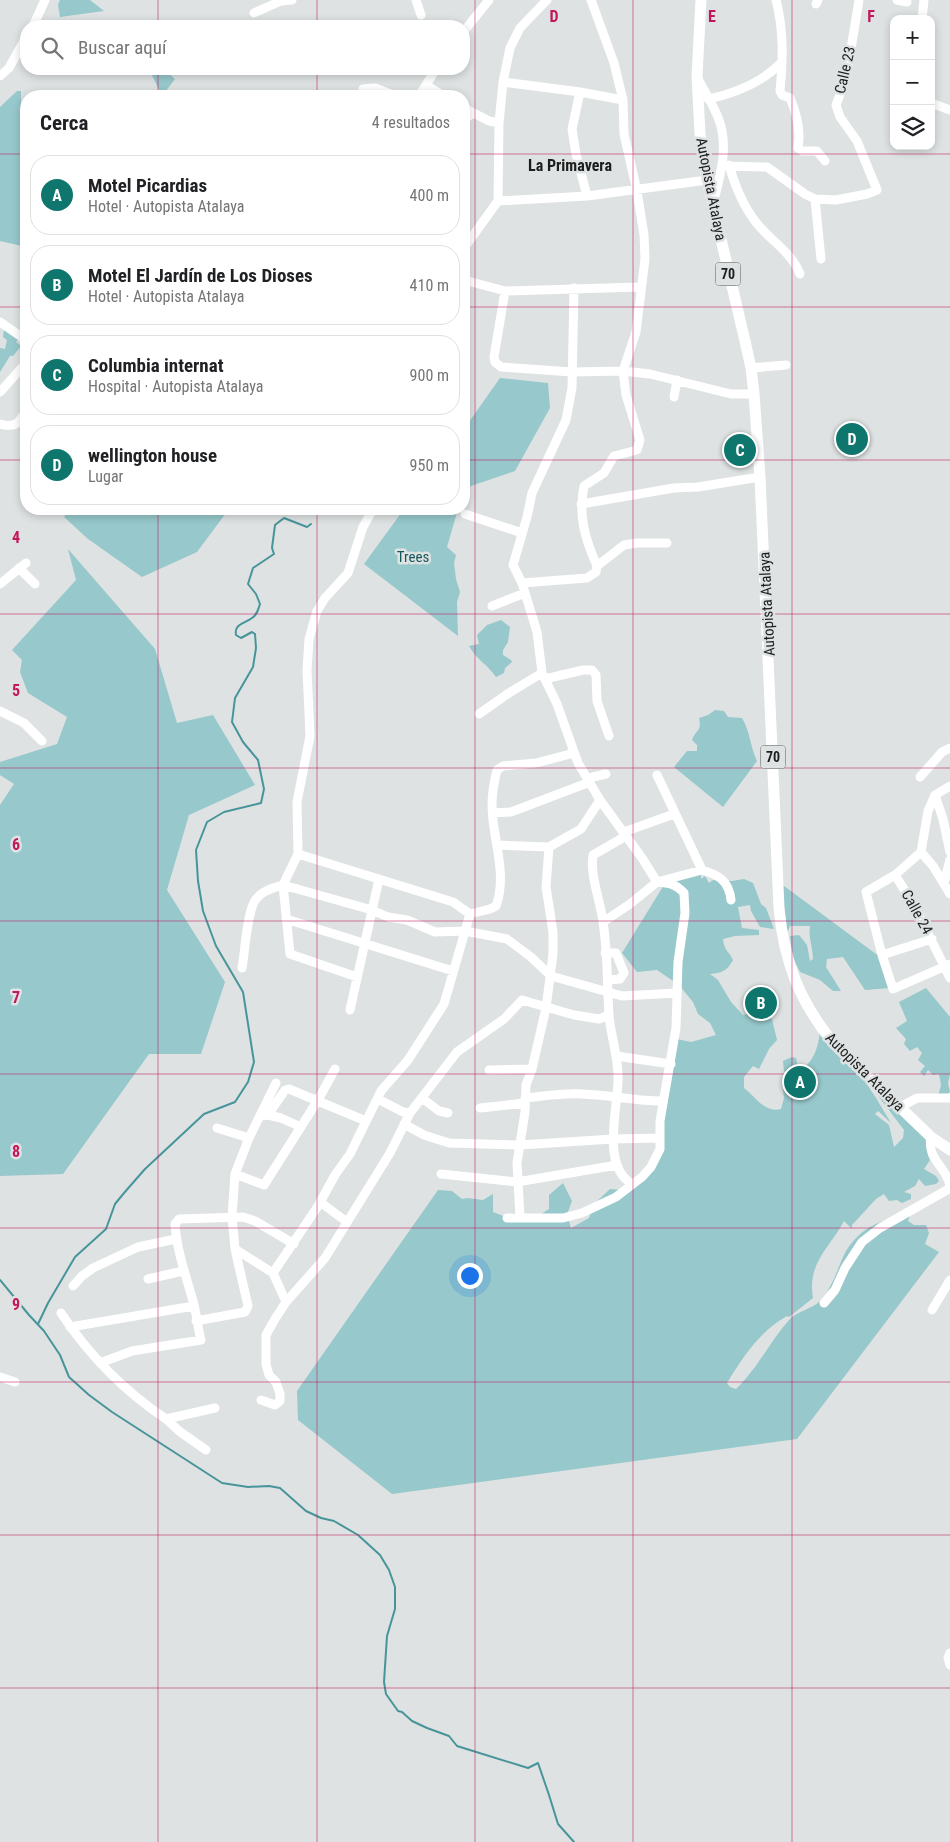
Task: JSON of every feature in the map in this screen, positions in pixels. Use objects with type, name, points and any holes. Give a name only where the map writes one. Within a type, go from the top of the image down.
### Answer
[{"type":"main road","name":"Autopista Atalaya","points":[[701,0],[696,76],[700,134],[706,180],[751,368],[754,394],[760,477],[781,935],[787,960],[802,997],[822,1029],[834,1044],[900,1107],[931,1136],[950,1150]]},
{"type":"street","points":[[36,20],[45,0]]},
{"type":"street","points":[[254,13],[281,0],[292,0]]},
{"type":"street","points":[[416,0],[421,15]]},
{"type":"street","points":[[470,24],[489,0]]},
{"type":"street","points":[[470,240],[498,201],[499,123],[502,82],[510,48],[520,28],[547,0]]},
{"type":"street","points":[[522,583],[587,578],[596,572],[597,566],[589,548],[580,504],[584,486],[604,473],[614,456],[637,450],[640,440],[626,395],[623,371],[636,332],[640,287],[645,259],[642,219],[624,134],[622,100],[614,63],[590,0]]},
{"type":"street","points":[[776,0],[782,22],[783,44],[780,92],[782,95],[790,98],[792,104],[799,129],[798,148],[802,151],[817,151],[825,161]]},
{"type":"street","name":"Calle 23","points":[[815,199],[836,200],[860,196],[876,190],[857,141],[840,117],[836,105],[846,79],[859,0]]},
{"type":"street","points":[[897,0],[907,2]]},
{"type":"street","points":[[922,15],[924,0]]},
{"type":"street","points":[[0,76],[9,68],[20,48]]},
{"type":"street","points":[[708,99],[725,96],[760,80],[781,62]]},
{"type":"street","points":[[423,90],[432,75]]},
{"type":"street","points":[[696,76],[719,120],[726,166],[734,186],[755,221],[789,255],[800,274]]},
{"type":"street","points":[[502,82],[580,92],[622,100]]},
{"type":"street","points":[[426,85],[434,90]]},
{"type":"street","points":[[363,89],[375,88],[380,90]]},
{"type":"street","points":[[580,92],[572,130],[587,196]]},
{"type":"street","points":[[935,104],[950,110]]},
{"type":"street","points":[[470,111],[489,122],[499,123]]},
{"type":"street","points":[[726,166],[768,167],[815,199],[821,259]]},
{"type":"street","points":[[712,206],[726,166]]},
{"type":"street","points":[[498,201],[587,196],[706,180]]},
{"type":"street","points":[[470,282],[505,291],[640,287]]},
{"type":"street","points":[[574,288],[570,403],[566,420],[532,494],[513,565],[522,583],[537,632],[544,676],[557,704],[578,763],[600,800],[657,882]]},
{"type":"street","points":[[505,291],[494,357],[495,362],[501,368],[572,372],[623,371],[650,374],[731,394],[754,394]]},
{"type":"street","points":[[0,322],[20,336]]},
{"type":"street","points":[[751,368],[786,365]]},
{"type":"street","points":[[0,392],[20,370]]},
{"type":"street","points":[[674,396],[677,380]]},
{"type":"street","points":[[0,424],[10,427],[20,419]]},
{"type":"street","points":[[580,504],[674,488],[698,487],[760,477]]},
{"type":"street","points":[[358,977],[290,954],[283,885],[298,854],[297,802],[310,736],[307,670],[309,639],[317,611],[325,598],[348,573],[370,515]]},
{"type":"street","points":[[468,515],[522,533]]},
{"type":"street","points":[[597,566],[624,545],[667,543]]},
{"type":"street","points":[[0,584],[22,565],[35,584]]},
{"type":"street","points":[[492,606],[525,593]]},
{"type":"street","points":[[479,714],[509,693],[544,676],[592,670],[596,675],[597,701],[608,736]]},
{"type":"street","points":[[0,711],[24,723],[42,741]]},
{"type":"street","points":[[920,777],[938,755],[950,748]]},
{"type":"street","points":[[298,854],[453,902],[470,914],[490,910],[496,906],[501,886],[492,813],[493,790],[497,770],[503,766],[536,763],[574,753]]},
{"type":"street","points":[[492,813],[511,812],[606,774]]},
{"type":"street","points":[[657,774],[674,814],[702,870]]},
{"type":"street","points":[[947,965],[893,988],[882,955],[866,892],[895,874],[921,852],[928,811],[935,795],[950,786]]},
{"type":"street","points":[[935,795],[943,819],[950,852]]},
{"type":"street","points":[[497,845],[548,847],[581,829],[600,800]]},
{"type":"street","points":[[632,1184],[625,1180],[617,1165],[613,1139],[618,1076],[609,1015],[603,922],[591,869],[593,854],[625,834],[674,814]]},
{"type":"street","points":[[520,1217],[517,1182],[526,1085],[532,1069],[546,1008],[551,976],[554,932],[546,886],[548,847]]},
{"type":"street","points":[[921,852],[950,894]]},
{"type":"street","points":[[944,883],[950,860]]},
{"type":"street","points":[[603,922],[630,904],[657,882],[702,870],[721,878],[730,889],[731,900]]},
{"type":"street","name":"Calle 24","points":[[895,874],[947,965],[950,978]]},
{"type":"street","points":[[350,1010],[379,879]]},
{"type":"street","points":[[507,1218],[563,1218],[582,1214],[616,1197],[642,1177],[651,1167],[660,1149],[663,1101],[676,1028],[685,896],[677,886],[657,882]]},
{"type":"street","points":[[242,968],[251,910],[255,900],[264,892],[283,885],[372,910],[388,917],[407,920],[435,932],[465,931],[506,939],[531,957],[551,976],[622,996],[677,992]]},
{"type":"street","points":[[273,1273],[294,1244],[334,1175],[350,1154],[381,1091],[408,1060],[444,1004],[470,914]]},
{"type":"street","points":[[286,920],[453,971]]},
{"type":"street","points":[[882,955],[932,939]]},
{"type":"street","points":[[605,952],[616,953],[624,973],[620,979],[608,980]]},
{"type":"street","points":[[261,1400],[275,1404],[280,1401],[276,1382],[269,1375],[266,1364],[266,1335],[286,1302],[325,1258],[390,1153],[410,1113],[457,1052],[504,1019],[522,1000],[574,1015],[599,1019],[609,1015]]},
{"type":"street","points":[[616,1056],[671,1064]]},
{"type":"street","points":[[235,1174],[264,1184],[318,1100],[335,1069]]},
{"type":"street","points":[[489,1070],[532,1069]]},
{"type":"street","points":[[264,1115],[276,1083]]},
{"type":"street","points":[[196,1321],[245,1312],[248,1306],[235,1249],[232,1217],[235,1174],[248,1138],[285,1090],[289,1089],[318,1100],[366,1121]]},
{"type":"street","points":[[480,1108],[563,1093],[617,1096],[642,1101],[663,1101]]},
{"type":"street","points":[[422,1098],[439,1111],[448,1113]]},
{"type":"street","points":[[900,1107],[917,1098],[949,1100]]},
{"type":"street","points":[[378,1099],[410,1113]]},
{"type":"street","points":[[264,1115],[281,1118],[301,1127]]},
{"type":"street","points":[[404,1124],[424,1135],[449,1143],[520,1145],[660,1138]]},
{"type":"street","points":[[217,1128],[248,1138]]},
{"type":"street","points":[[824,1303],[835,1290],[845,1268],[862,1242],[880,1228],[947,1190],[950,1185],[934,1158],[930,1147],[931,1136]]},
{"type":"street","points":[[441,1174],[517,1182],[617,1165]]},
{"type":"street","points":[[320,1202],[347,1222]]},
{"type":"street","points":[[100,1363],[132,1351],[201,1340],[176,1239],[175,1224],[179,1219],[242,1217],[255,1221],[294,1244]]},
{"type":"street","points":[[73,1286],[93,1268],[138,1247],[176,1239]]},
{"type":"street","points":[[235,1249],[273,1273],[286,1302]]},
{"type":"street","points":[[148,1280],[183,1271]]},
{"type":"street","points":[[932,1310],[950,1280]]},
{"type":"street","points":[[70,1327],[194,1306]]},
{"type":"street","points":[[61,1313],[70,1327],[100,1363],[141,1402],[166,1418],[179,1431],[206,1450]]},
{"type":"street","points":[[0,1377],[15,1382]]},
{"type":"street","points":[[166,1418],[215,1408]]},
{"type":"street","points":[[950,1653],[948,1658],[950,1665]]},
{"type":"green space","points":[[60,0],[90,0],[104,11],[60,17],[58,5]]},
{"type":"green space","points":[[152,75],[171,75],[175,79],[167,90],[159,90]]},
{"type":"green space","points":[[17,91],[20,91],[20,246],[0,241],[0,107]]},
{"type":"green space","points":[[4,330],[20,337],[16,342],[20,347],[13,356],[10,356],[0,372],[0,348],[5,349],[7,340],[3,337]]},
{"type":"green space","points":[[500,378],[548,383],[550,408],[515,471],[470,486],[470,420]]},
{"type":"green space","points":[[66,515],[225,515],[197,552],[142,577],[88,539],[64,517]]},
{"type":"green space","name":"Trees","points":[[400,515],[456,515],[447,547],[456,555],[454,563],[460,592],[457,602],[458,636],[364,564]]},
{"type":"green space","points":[[68,549],[155,649],[177,723],[213,715],[255,785],[189,815],[167,890],[225,982],[201,1054],[149,1054],[63,1174],[0,1176],[0,805],[14,784],[0,775],[0,762],[57,744],[67,717],[28,693],[20,672],[22,660],[12,650],[76,580]]},
{"type":"green space","points":[[501,620],[510,627],[508,642],[503,650],[503,655],[512,662],[505,668],[504,673],[496,677],[469,646],[479,644],[477,635],[487,625]]},
{"type":"green space","points":[[715,710],[724,711],[728,717],[742,718],[757,761],[723,807],[674,767],[687,751],[697,751],[697,745],[692,740],[699,728],[699,718]]},
{"type":"green space","points":[[701,872],[701,879],[705,876],[709,883],[713,880],[732,881],[744,879],[753,883],[774,929],[760,927],[751,911],[750,905],[738,907],[742,928],[759,930],[759,935],[735,936],[723,939],[726,949],[733,960],[724,971],[710,974],[718,980],[731,1002],[743,1015],[761,1011],[772,1019],[777,1040],[769,1049],[759,1069],[753,1066],[744,1077],[744,1088],[770,1109],[781,1109],[784,1098],[782,1082],[788,1079],[784,1071],[783,1061],[792,1057],[796,1058],[799,1072],[814,1054],[820,1031],[860,1074],[876,1098],[891,1123],[878,1111],[875,1114],[889,1125],[894,1147],[903,1138],[904,1130],[879,1097],[883,1097],[920,1129],[925,1136],[930,1160],[924,1169],[936,1176],[939,1181],[936,1184],[925,1186],[919,1179],[915,1186],[904,1192],[911,1194],[911,1199],[902,1203],[897,1200],[889,1201],[884,1194],[876,1199],[852,1225],[852,1229],[844,1221],[816,1266],[813,1275],[813,1298],[789,1317],[787,1316],[768,1329],[746,1354],[727,1383],[730,1387],[736,1389],[790,1319],[821,1300],[834,1279],[846,1251],[859,1236],[874,1225],[882,1221],[910,1215],[908,1221],[914,1225],[926,1225],[929,1233],[925,1244],[939,1252],[797,1439],[392,1494],[298,1420],[297,1391],[438,1190],[452,1191],[462,1199],[483,1200],[493,1194],[493,1212],[503,1216],[516,1213],[532,1220],[549,1209],[549,1195],[563,1183],[572,1201],[567,1214],[571,1228],[589,1218],[594,1204],[610,1189],[621,1190],[652,1168],[677,1039],[691,1042],[716,1035],[710,1023],[698,1014],[693,1002],[679,985],[657,970],[637,972],[622,953],[667,880]]},
{"type":"green space","points":[[780,883],[880,957],[890,988],[865,990],[843,957],[827,959],[826,967],[841,991],[833,991],[820,980],[800,972],[793,958],[790,936],[799,935],[807,945],[810,961],[813,959],[810,926],[790,926],[785,938]]},
{"type":"green space","points":[[926,988],[950,1017],[950,1074],[948,1083],[950,1092],[945,1096],[938,1096],[941,1085],[939,1074],[933,1075],[928,1070],[924,1076],[920,1072],[925,1066],[918,1060],[922,1053],[917,1047],[910,1051],[904,1044],[906,1039],[896,1028],[907,1021],[899,1002]]},
{"type":"waterway","points":[[38,1324],[75,1257],[106,1229],[115,1204],[124,1193],[145,1169],[204,1114],[235,1102],[248,1082],[254,1062],[243,992],[216,946],[203,911],[198,881],[196,850],[207,822],[224,812],[261,803],[264,789],[258,760],[243,742],[232,722],[235,698],[253,667],[256,648],[255,634],[252,632],[241,638],[236,635],[236,631],[238,626],[254,617],[258,610],[260,604],[256,594],[248,584],[253,568],[274,554],[272,548],[275,525],[284,518],[307,527],[311,524]]},
{"type":"waterway","points":[[0,1280],[44,1331],[60,1355],[69,1377],[112,1412],[222,1483],[248,1487],[269,1486],[280,1488],[306,1511],[321,1518],[334,1521],[358,1535],[380,1555],[389,1570],[395,1587],[395,1609],[387,1636],[384,1682],[386,1694],[398,1711],[402,1712],[412,1721],[449,1736],[457,1746],[528,1768],[538,1763],[558,1824],[574,1842]]},
{"type":"place","name":"wellington house","points":[[852,439]]},
{"type":"place","name":"Columbia internat","points":[[740,450]]},
{"type":"place","name":"Motel El Jardín de Los Dioses","points":[[761,1003]]},
{"type":"place","name":"Motel Picardias","points":[[800,1082]]},
{"type":"district","name":"La Primavera","points":[[570,165]]}]
